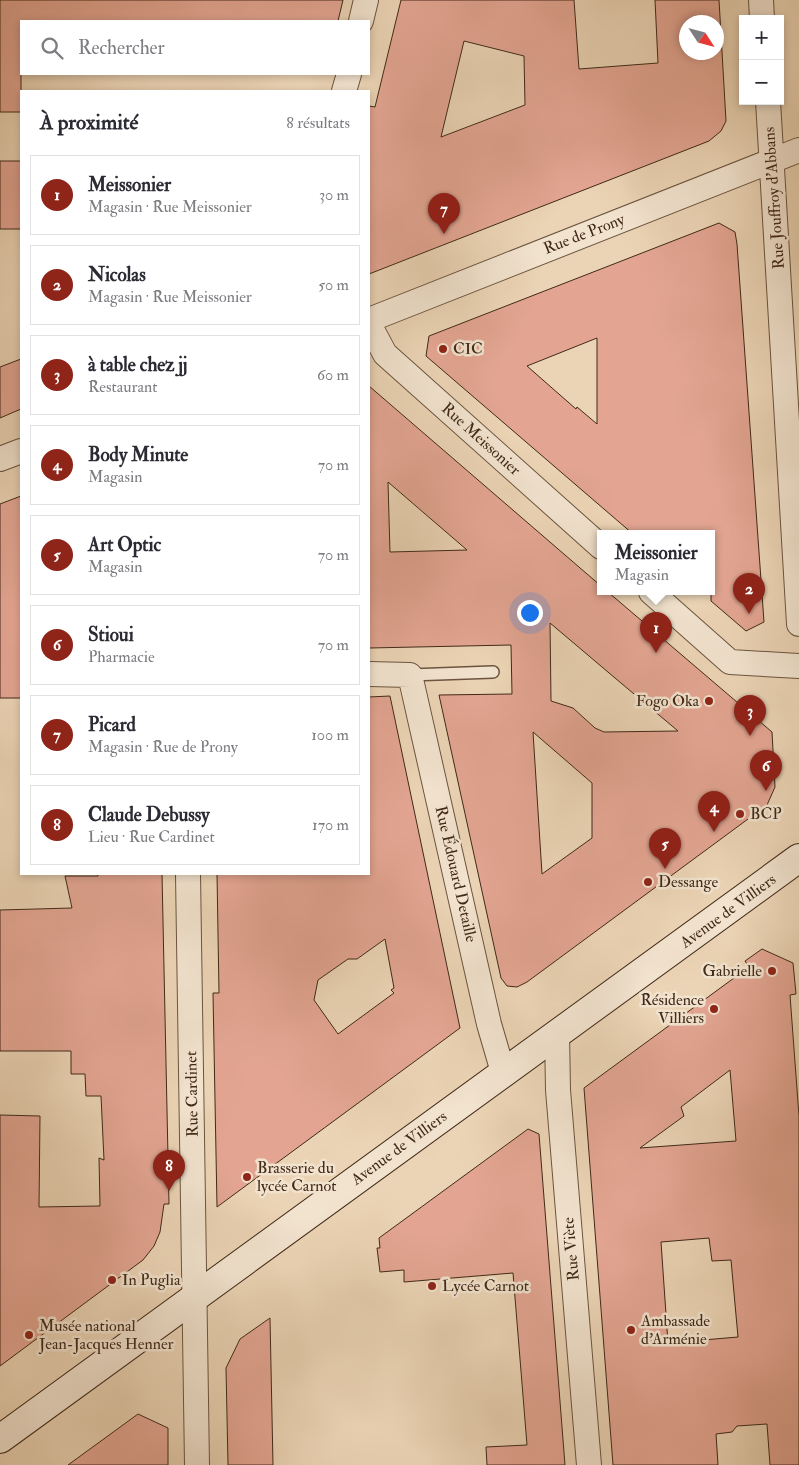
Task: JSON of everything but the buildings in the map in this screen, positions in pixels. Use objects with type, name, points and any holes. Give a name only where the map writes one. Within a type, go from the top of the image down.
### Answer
[{"type":"main road","name":"Avenue de Villiers","points":[[0,1439],[799,858]]},
{"type":"street","points":[[361,20],[366,0]]},
{"type":"street","points":[[761,0],[762,15]]},
{"type":"street","points":[[344,90],[349,75]]},
{"type":"street","name":"Rue Jouffroy d'Abbans","points":[[768,105],[799,624]]},
{"type":"street","name":"Rue de Prony","points":[[370,320],[799,150]]},
{"type":"street","name":"Rue Meissonier","points":[[370,326],[385,354],[597,543]]},
{"type":"street","points":[[0,459],[20,451]]},
{"type":"street","points":[[654,595],[730,662],[799,666]]},
{"type":"street","points":[[370,674],[410,676]]},
{"type":"street","name":"Rue Édouard Detaille","points":[[410,676],[489,1024],[503,1072]]},
{"type":"street","name":"Rue Cardinet","points":[[188,875],[197,1465]]},
{"type":"street","name":"Rue Viète","points":[[557,1033],[558,1090],[589,1465]]},
{"type":"lane","points":[[410,676],[493,672]]},
{"type":"place","name":"Picard","points":[[444,234]]},
{"type":"place","name":"CIC","points":[[443,349]]},
{"type":"place","name":"Nicolas","points":[[749,614]]},
{"type":"place","name":"Meissonier","points":[[656,653]]},
{"type":"place","name":"Fogo Oka","points":[[709,701]]},
{"type":"place","name":"à table chez jj","points":[[750,736]]},
{"type":"place","name":"Stioui","points":[[766,791]]},
{"type":"place","name":"BCP","points":[[740,814]]},
{"type":"place","name":"Body Minute","points":[[714,832]]},
{"type":"place","name":"Art Optic","points":[[665,869]]},
{"type":"place","name":"Dessange","points":[[648,882]]},
{"type":"place","name":"Gabrielle","points":[[772,971]]},
{"type":"place","name":"Résidence Villiers","points":[[714,1009]]},
{"type":"place","name":"Brasserie du lycée Carnot","points":[[247,1177]]},
{"type":"place","name":"Claude Debussy","points":[[169,1191]]},
{"type":"place","name":"In Puglia","points":[[112,1280]]},
{"type":"place","name":"Lycée Carnot","points":[[432,1286]]},
{"type":"place","name":"Ambassade d'Arménie","points":[[631,1330]]},
{"type":"place","name":"Musée national Jean-Jacques Henner","points":[[29,1335]]}]
